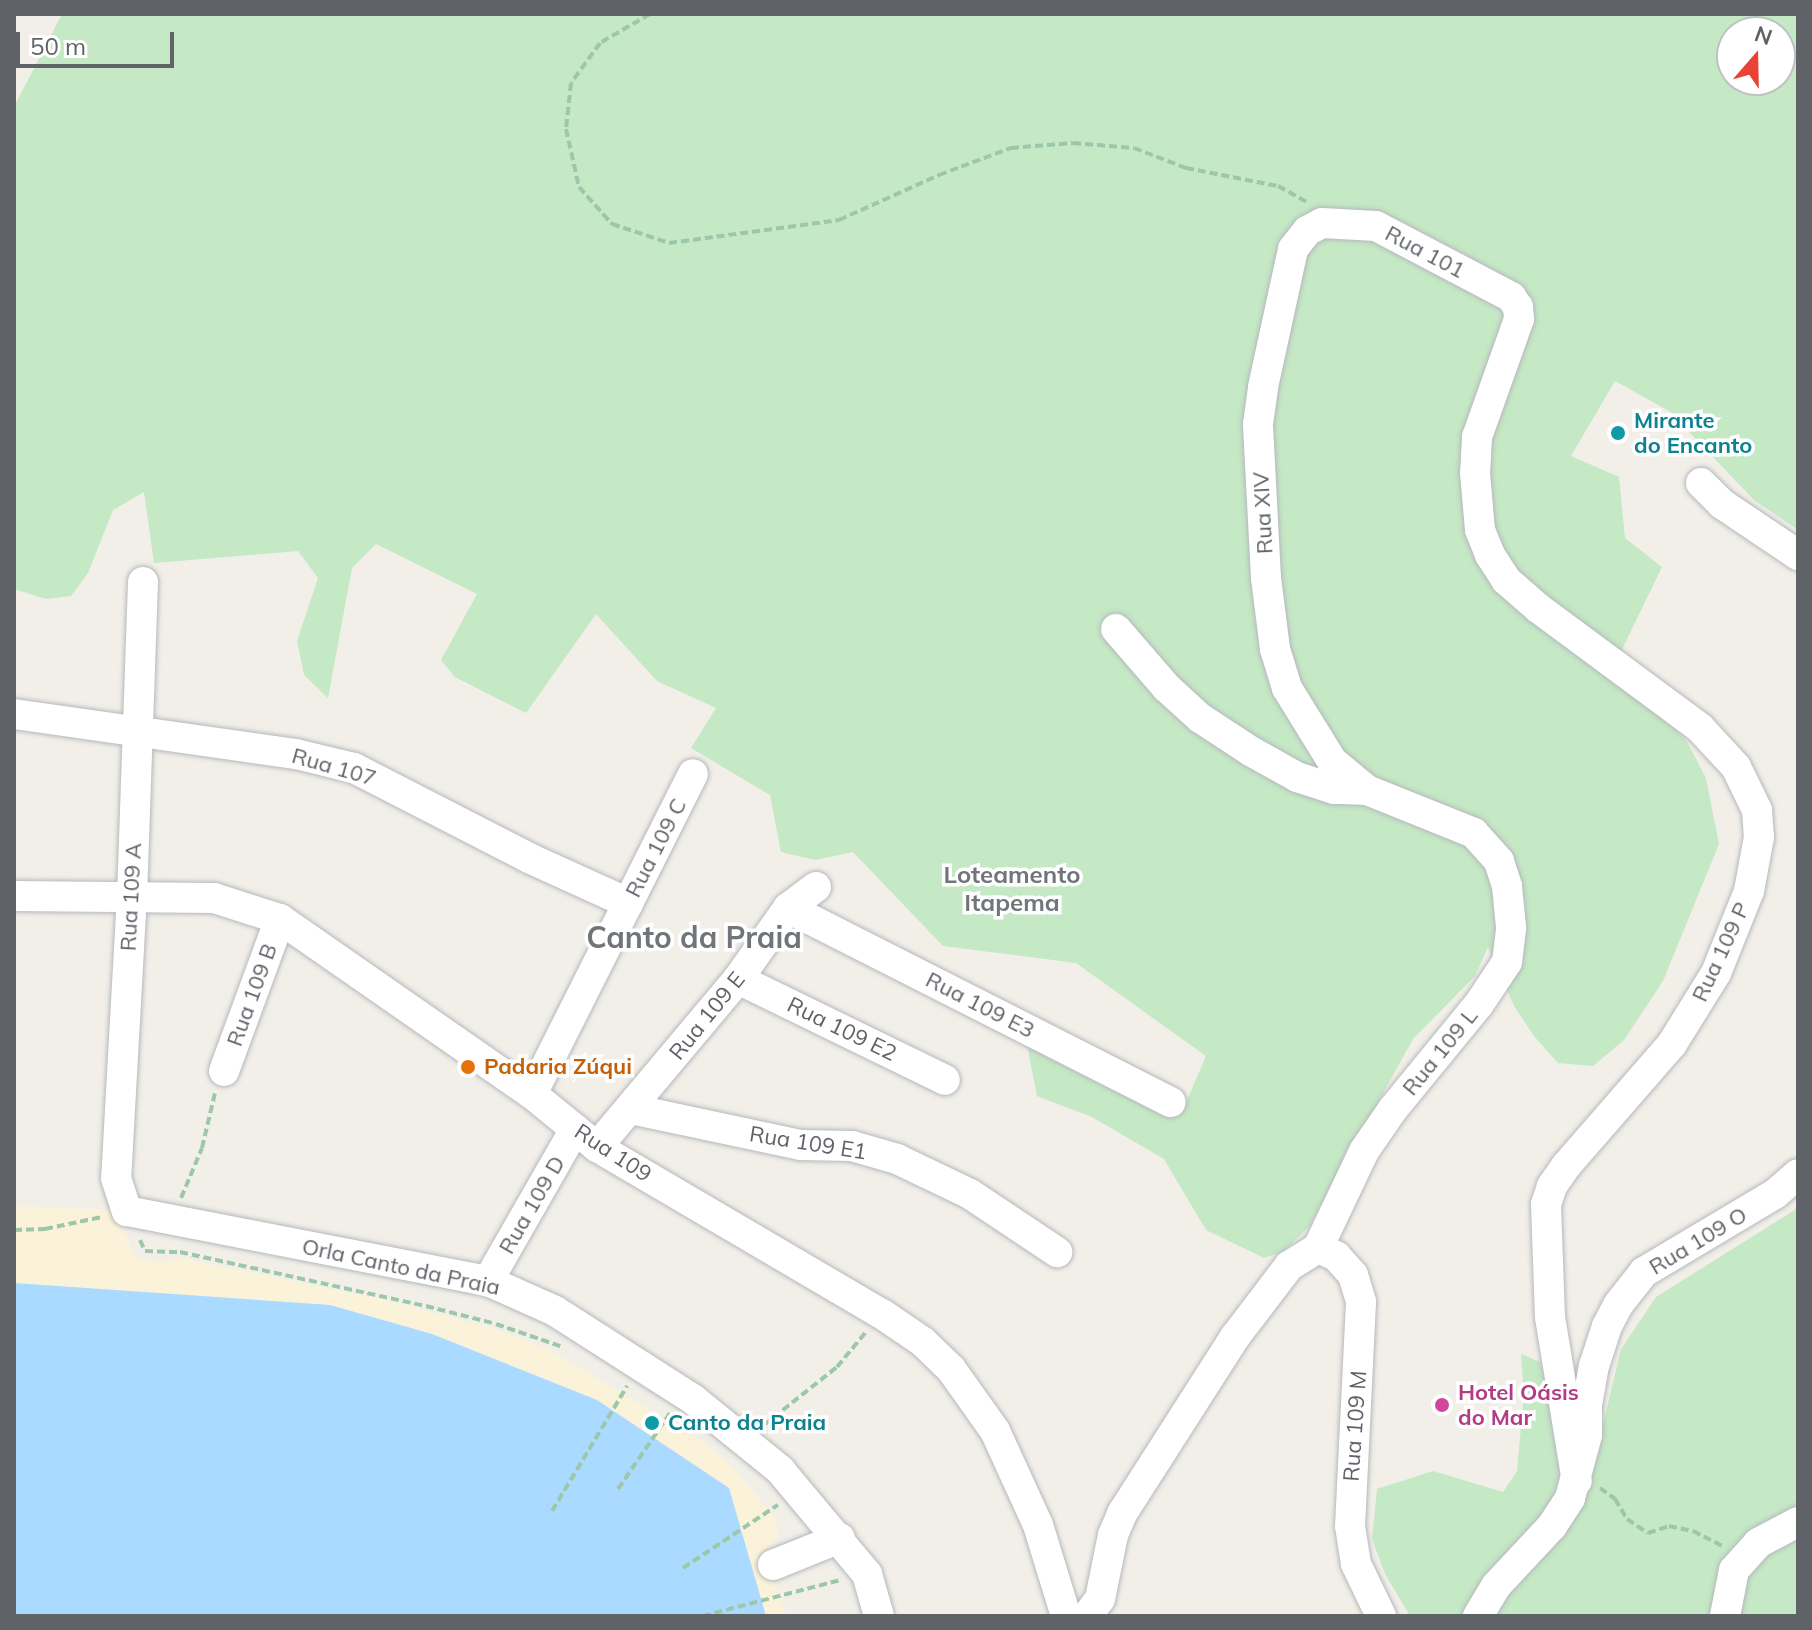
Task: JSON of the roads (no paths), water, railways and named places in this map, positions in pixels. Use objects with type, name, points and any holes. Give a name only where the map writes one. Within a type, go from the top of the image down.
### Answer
[{"type":"street","name":"Rua 101","points":[[1322,223],[1376,226],[1511,297],[1518,307]]},
{"type":"street","name":"Rua XIV","points":[[1322,223],[1307,231],[1293,249],[1263,387],[1258,424],[1266,578],[1275,649],[1287,688],[1332,761],[1367,790]]},
{"type":"street","name":"Rua 109 P","points":[[1518,307],[1519,319],[1477,437],[1475,473],[1480,530],[1490,555],[1506,580],[1538,608],[1674,706],[1721,748],[1748,787],[1757,810],[1759,837],[1740,919],[1716,973],[1672,1044],[1566,1166],[1546,1204],[1550,1317],[1577,1481]]},
{"type":"street","points":[[1701,483],[1722,504],[1798,555]]},
{"type":"street","name":"Rua 109 A","points":[[127,1211],[116,1178],[132,895],[143,582]]},
{"type":"street","name":"Rua 109 L","points":[[1087,1616],[1100,1599],[1113,1535],[1131,1499],[1235,1337],[1289,1266],[1318,1248],[1364,1151],[1393,1109],[1479,1004],[1507,962],[1511,927],[1507,886],[1499,861],[1474,833],[1367,790],[1334,789],[1297,777],[1252,752],[1189,708],[1116,629]]},
{"type":"street","name":"Rua 107","points":[[14,714],[296,754],[354,768],[529,858],[628,903]]},
{"type":"street","name":"Rua 109 C","points":[[532,1094],[693,774]]},
{"type":"street","name":"Rua 109 E","points":[[586,1138],[631,1109],[738,979],[788,908],[816,887]]},
{"type":"street","name":"Rua 109","points":[[14,896],[132,895],[223,899],[280,919],[532,1094],[586,1138],[882,1314],[923,1342],[951,1369],[995,1431],[1038,1525],[1066,1616]]},
{"type":"street","name":"Rua 109 E3","points":[[788,908],[1171,1102]]},
{"type":"street","name":"Rua 109 B","points":[[224,1071],[280,919]]},
{"type":"street","name":"Rua 109 E2","points":[[738,979],[945,1080]]},
{"type":"street","name":"Rua 109 E1","points":[[631,1109],[801,1145],[852,1146],[897,1159],[970,1194],[1057,1252]]},
{"type":"street","name":"Rua 109 D","points":[[488,1281],[586,1138]]},
{"type":"street","name":"Rua 109 O","points":[[1478,1616],[1485,1600],[1511,1567],[1561,1514],[1577,1481],[1594,1366],[1607,1326],[1618,1305],[1644,1272],[1775,1194],[1798,1174]]},
{"type":"street","name":"Orla Canto da Praia","points":[[127,1211],[488,1281],[555,1311],[651,1370],[746,1439],[780,1470],[867,1574],[879,1616]]},
{"type":"street","name":"Rua 109 M","points":[[1318,1248],[1336,1256],[1353,1275],[1361,1302],[1350,1526],[1356,1564],[1381,1616]]},
{"type":"street","points":[[1725,1616],[1734,1570],[1758,1543],[1798,1522]]},
{"type":"street","points":[[773,1565],[840,1538]]},
{"type":"water","points":[[14,1283],[330,1305],[432,1334],[597,1400],[729,1488],[766,1616],[14,1616]]},
{"type":"place","name":"Mirante do Encanto","points":[[1618,433]]},
{"type":"place","name":"Padaria Zúqui","points":[[468,1067]]},
{"type":"place","name":"Hotel Oásis do Mar","points":[[1442,1405]]},
{"type":"place","name":"Canto da Praia","points":[[652,1423]]},
{"type":"district","name":"Loteamento Itapema","points":[[1012,889]]},
{"type":"district","name":"Canto da Praia","points":[[694,937]]}]
